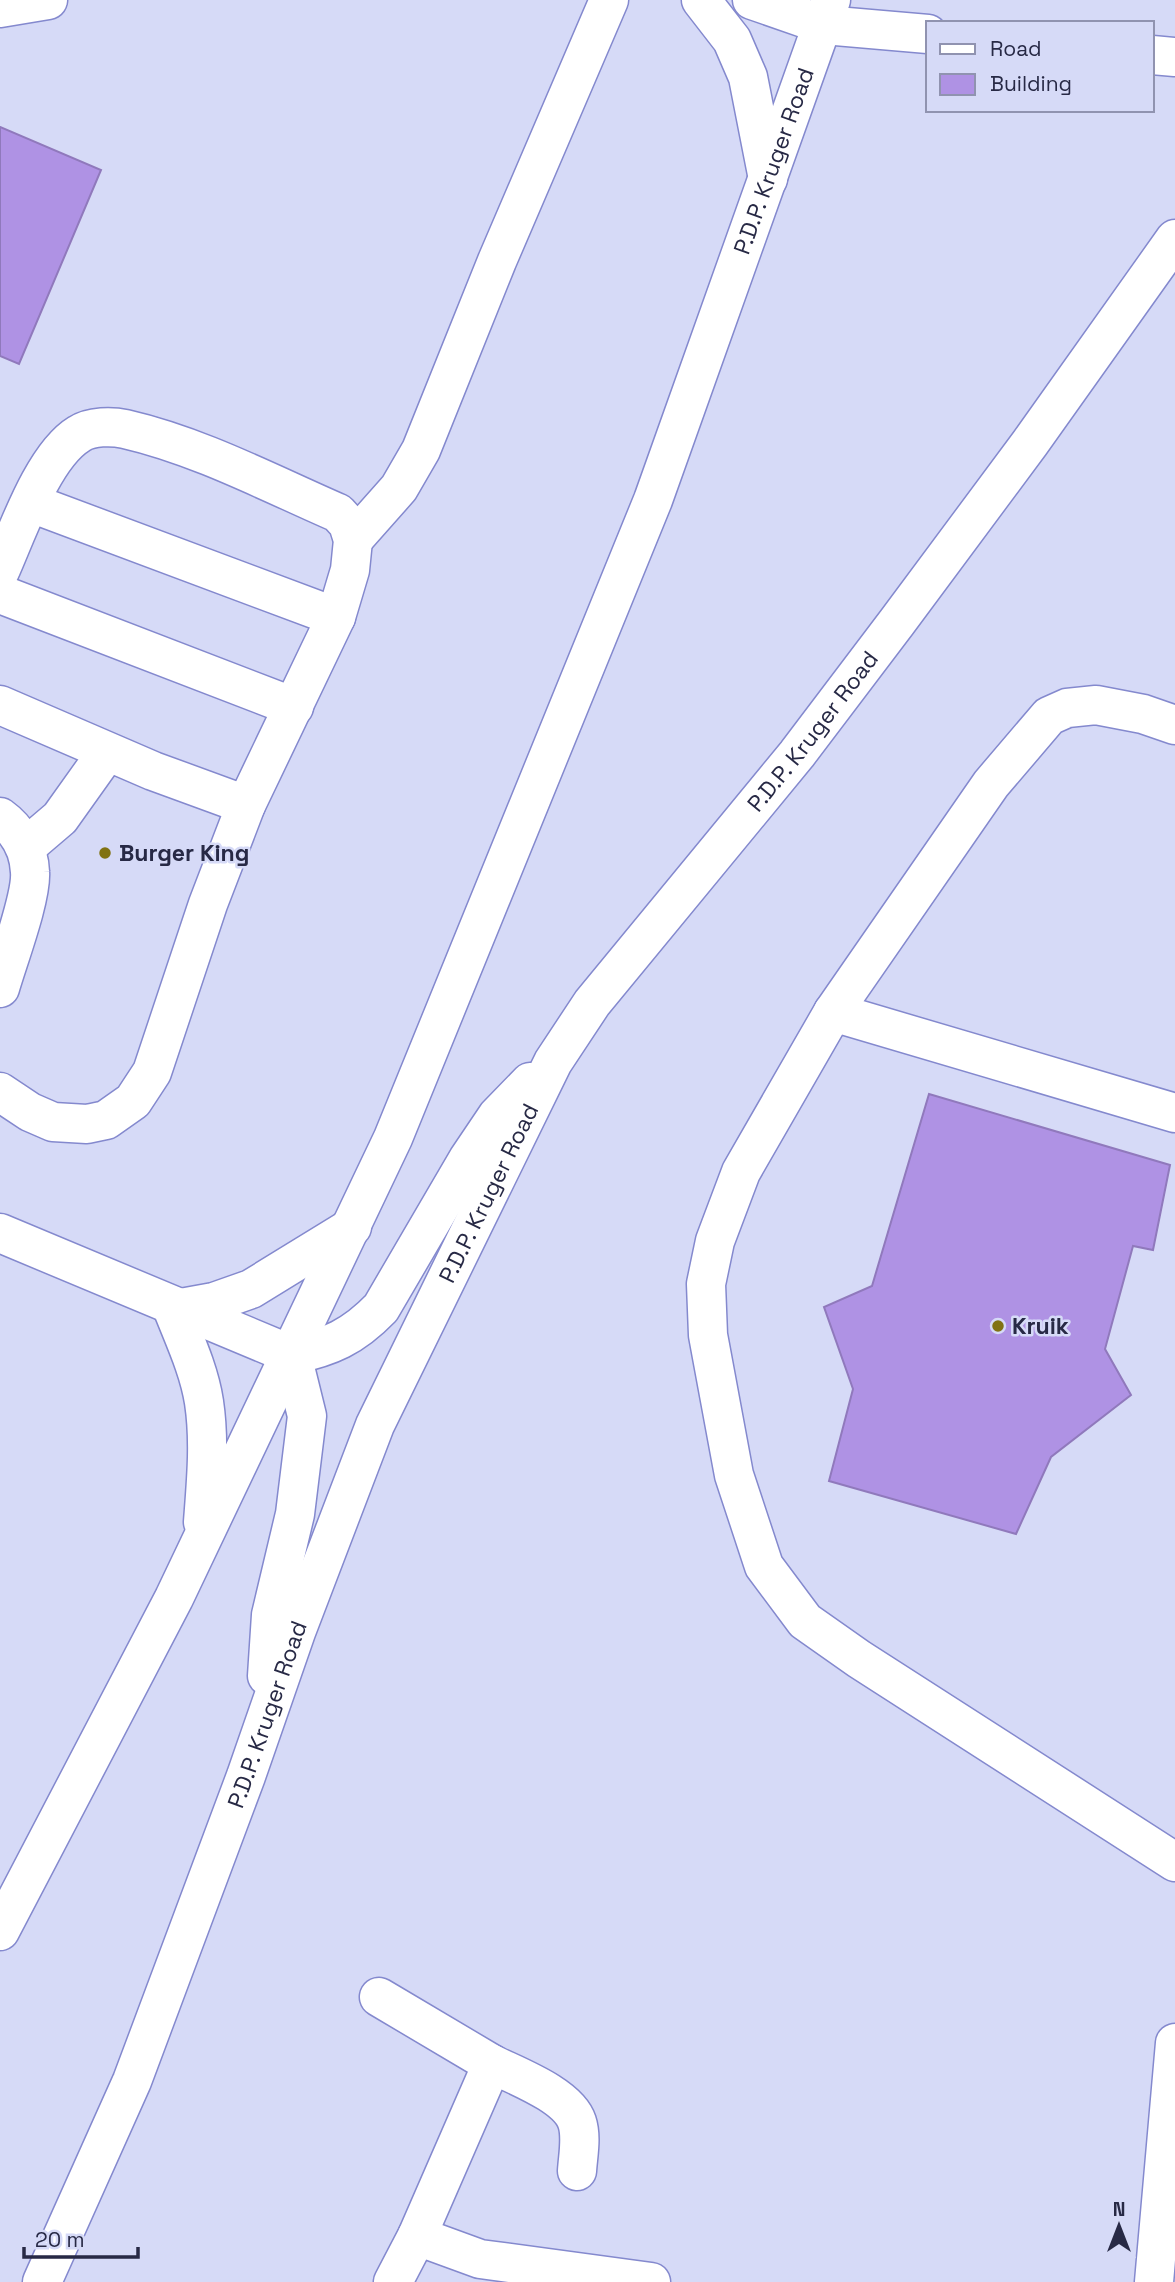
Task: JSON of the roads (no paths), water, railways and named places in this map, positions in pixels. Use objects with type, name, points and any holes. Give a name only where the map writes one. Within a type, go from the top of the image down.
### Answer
[{"type":"street","points":[[0,8],[48,0]]},
{"type":"street","points":[[353,540],[399,488],[421,450],[609,0]]},
{"type":"street","points":[[701,0],[732,40],[748,77],[768,181]]},
{"type":"street","points":[[752,0],[926,34]]},
{"type":"street","name":"P.D.P. Kruger Road","points":[[0,1931],[202,1542],[393,1138],[653,500],[828,13]]},
{"type":"street","points":[[1154,55],[1175,57]]},
{"type":"street","name":"P.D.P. Kruger Road","points":[[42,2282],[132,2081],[375,1425],[553,1062],[592,1003],[797,754],[889,633],[1030,443],[1175,239]]},
{"type":"street","points":[[0,571],[46,472],[67,443],[81,432],[100,427],[124,429],[201,453],[338,513],[348,524],[353,540],[350,570],[336,617],[246,805],[208,904],[152,1072],[133,1101],[106,1120],[87,1124],[53,1122],[30,1112],[0,1092]]},
{"type":"street","points":[[31,503],[336,617]]},
{"type":"street","points":[[0,594],[294,707]]},
{"type":"street","points":[[0,705],[173,779],[246,805]]},
{"type":"street","points":[[1175,724],[1143,714],[1096,705],[1067,708],[1049,716],[991,784],[833,1012],[741,1172],[715,1241],[706,1284],[708,1335],[734,1475],[764,1566],[805,1621],[859,1659],[1175,1862]]},
{"type":"street","points":[[26,847],[60,818],[107,752]]},
{"type":"street","points":[[0,817],[13,826],[26,847],[31,873],[0,988]]},
{"type":"street","points":[[833,1012],[1175,1113]]},
{"type":"street","points":[[0,1233],[292,1355],[323,1348],[365,1325],[381,1308],[468,1159],[498,1116],[515,1095],[553,1062]]},
{"type":"street","points":[[176,1307],[214,1302],[251,1289],[352,1227]]},
{"type":"street","points":[[176,1307],[204,1401],[208,1443],[202,1542]]},
{"type":"street","points":[[271,1702],[266,1663],[268,1639],[275,1595],[295,1514],[307,1416],[292,1355]]},
{"type":"street","points":[[379,1997],[492,2064],[558,2098],[572,2112],[579,2132],[577,2171]]},
{"type":"street","points":[[1154,2282],[1175,2043]]},
{"type":"street","points":[[393,2282],[492,2064]]},
{"type":"street","points":[[416,2236],[477,2271],[651,2282]]},
{"type":"place","name":"Burger King","points":[[105,853]]},
{"type":"place","name":"Kruik","points":[[998,1326]]}]
